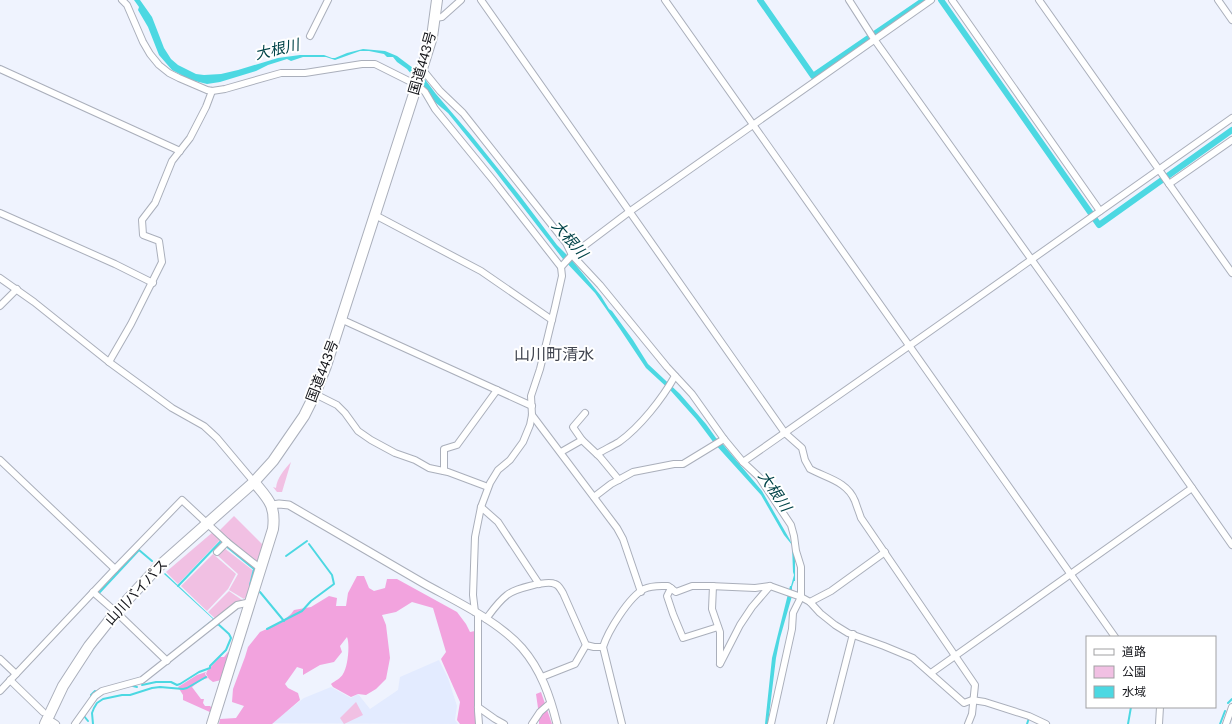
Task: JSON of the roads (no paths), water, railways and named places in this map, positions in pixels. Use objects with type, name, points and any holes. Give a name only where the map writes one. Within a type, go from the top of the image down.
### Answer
[{"type":"highway","name":"国道443号","points":[[254,482],[273,461],[304,416],[315,394],[326,366],[432,37],[437,0]]},
{"type":"highway","points":[[212,724],[273,529],[274,520],[272,505],[254,482]]},
{"type":"highway","name":"山川バイパス","points":[[51,723],[63,686],[89,646],[116,612],[157,568],[254,482]]},
{"type":"street","points":[[122,0],[127,5],[150,54],[158,65],[179,78],[212,91],[281,73],[304,73],[362,64],[375,64],[386,68],[417,85],[426,92],[435,109],[561,267],[562,276],[552,320],[540,369],[531,396],[532,416],[523,442],[510,460],[498,470],[488,487],[481,507],[476,537],[473,595],[476,613],[479,724]]},
{"type":"street","points":[[310,36],[328,0]]},
{"type":"street","points":[[435,18],[442,17],[461,0]]},
{"type":"street","points":[[481,0],[785,433],[802,448],[805,460],[810,469],[838,482],[847,488],[855,500],[857,509],[862,518],[975,685],[972,700],[972,714],[968,724]]},
{"type":"street","points":[[665,0],[1114,636]]},
{"type":"street","points":[[849,0],[874,40],[1031,259],[1232,545]]},
{"type":"street","points":[[561,267],[571,255],[629,212],[930,0]]},
{"type":"street","points":[[952,0],[1100,211]]},
{"type":"street","points":[[1039,0],[1232,273]]},
{"type":"street","points":[[1218,0],[1232,20]]},
{"type":"street","points":[[0,69],[180,151]]},
{"type":"street","points":[[422,69],[440,91],[463,113],[566,243],[571,255],[600,285],[675,376],[692,394],[723,440],[759,477],[791,525],[801,567],[801,597],[793,612],[792,629],[771,724]]},
{"type":"street","points":[[109,362],[153,282],[162,262],[159,241],[143,235],[142,220],[155,203],[172,161],[190,138],[206,107],[212,91]]},
{"type":"street","points":[[743,462],[1232,118]]},
{"type":"street","points":[[1169,184],[1232,140]]},
{"type":"street","points":[[0,213],[153,282]]},
{"type":"street","points":[[375,215],[481,271],[552,320]]},
{"type":"street","points":[[0,278],[17,289],[109,362],[172,408],[204,426],[217,438],[254,482]]},
{"type":"street","points":[[0,306],[17,289]]},
{"type":"street","points":[[345,321],[532,406]]},
{"type":"street","points":[[597,454],[620,441],[640,424],[659,401],[675,376]]},
{"type":"street","points":[[444,471],[444,449],[457,445],[497,390]]},
{"type":"street","points":[[315,394],[337,405],[358,431],[395,453],[415,460],[429,468],[444,471],[488,487]]},
{"type":"street","points":[[585,413],[573,427],[582,440],[597,454],[619,480]]},
{"type":"street","points":[[532,416],[561,452],[617,528],[623,539],[641,592]]},
{"type":"street","points":[[561,452],[582,440]]},
{"type":"street","points":[[594,497],[633,472],[674,464],[683,464],[723,440]]},
{"type":"street","points":[[0,460],[115,569]]},
{"type":"street","points":[[931,673],[1192,488]]},
{"type":"street","points":[[0,691],[182,500],[227,542],[261,569]]},
{"type":"street","points":[[272,505],[289,505],[476,613],[508,635],[521,647],[542,677],[549,693],[558,724]]},
{"type":"street","points":[[481,507],[498,522],[539,584]]},
{"type":"street","points":[[217,552],[227,542]]},
{"type":"street","points":[[810,602],[831,591],[885,552]]},
{"type":"street","points":[[486,619],[508,594],[539,584],[554,582],[563,593],[586,645]]},
{"type":"street","points":[[622,724],[603,647],[618,619],[631,601],[641,592],[654,586],[668,586],[676,592],[692,586],[755,588],[770,586],[801,597],[810,602],[820,613],[835,625],[853,634],[913,658],[964,703],[972,700],[985,702],[1029,716],[1046,724]]},
{"type":"street","points":[[713,586],[712,609],[720,632],[720,664],[740,625],[770,586]]},
{"type":"street","points":[[671,588],[667,596],[683,638],[718,627]]},
{"type":"street","points":[[93,592],[167,661]]},
{"type":"street","points":[[75,724],[95,696],[102,691],[142,680],[237,605],[251,602]]},
{"type":"street","points":[[830,724],[853,634]]},
{"type":"street","points":[[586,645],[603,647]]},
{"type":"street","points":[[542,677],[575,664],[586,645]]},
{"type":"street","points":[[0,659],[16,674]]},
{"type":"street","points":[[10,680],[43,712]]},
{"type":"street","points":[[532,724],[540,712],[548,706]]},
{"type":"street","points":[[1226,724],[1232,706]]},
{"type":"street","points":[[478,708],[495,722],[504,724]]},
{"type":"street","points":[[1159,724],[1160,708]]},
{"type":"water","name":"大根川","points":[[134,0],[140,0],[152,17],[164,48],[171,59],[178,65],[196,74],[221,74],[278,58],[300,55],[324,55],[335,58],[363,49],[385,51],[397,56],[421,74],[520,196],[557,245],[571,259],[601,296],[633,340],[648,364],[680,394],[762,491],[790,540],[795,552],[795,581],[792,587],[792,596],[776,658],[768,724],[765,724],[772,658],[794,575],[792,545],[784,535],[761,495],[714,443],[696,419],[671,391],[646,368],[595,293],[563,259],[448,113],[436,103],[407,69],[393,57],[387,57],[384,54],[369,51],[360,51],[335,60],[326,57],[303,57],[291,61],[287,59],[268,65],[256,71],[220,82],[207,84],[191,80],[172,70],[159,55],[148,27],[138,10],[139,7]]},
{"type":"water","points":[[165,573],[214,619],[167,657],[213,619],[164,574]]},
{"type":"waterway","points":[[760,0],[813,76],[924,0]]},
{"type":"waterway","points":[[941,0],[1099,225],[1232,130]]},
{"type":"waterway","points":[[178,586],[221,541],[223,543]]},
{"type":"waterway","points":[[286,556],[307,541]]},
{"type":"waterway","points":[[267,629],[302,611],[311,601],[334,584],[332,575],[309,544]]},
{"type":"waterway","points":[[226,546],[254,569],[250,585]]},
{"type":"waterway","points":[[99,593],[139,550],[152,561]]},
{"type":"waterway","points":[[260,592],[284,621]]},
{"type":"waterway","points":[[142,685],[156,682],[171,682],[177,685],[199,672],[210,668],[210,666],[226,650],[231,638],[229,634],[218,624],[216,625]]},
{"type":"waterway","points":[[93,724],[92,713],[97,703],[103,699],[130,695],[152,688],[160,687],[183,689],[206,677]]},
{"type":"waterway","points":[[133,686],[137,687]]},
{"type":"waterway","points":[[91,695],[95,691]]},
{"type":"waterway","points":[[1228,703],[1232,699]]},
{"type":"waterway","points":[[1128,724],[1131,708]]},
{"type":"waterway","points":[[1220,724],[1225,711]]},
{"type":"waterway","points":[[84,716],[88,721]]},
{"type":"waterway","points":[[1027,724],[1029,718]]},
{"type":"district","name":"山川町清水","points":[[554,354]]}]
